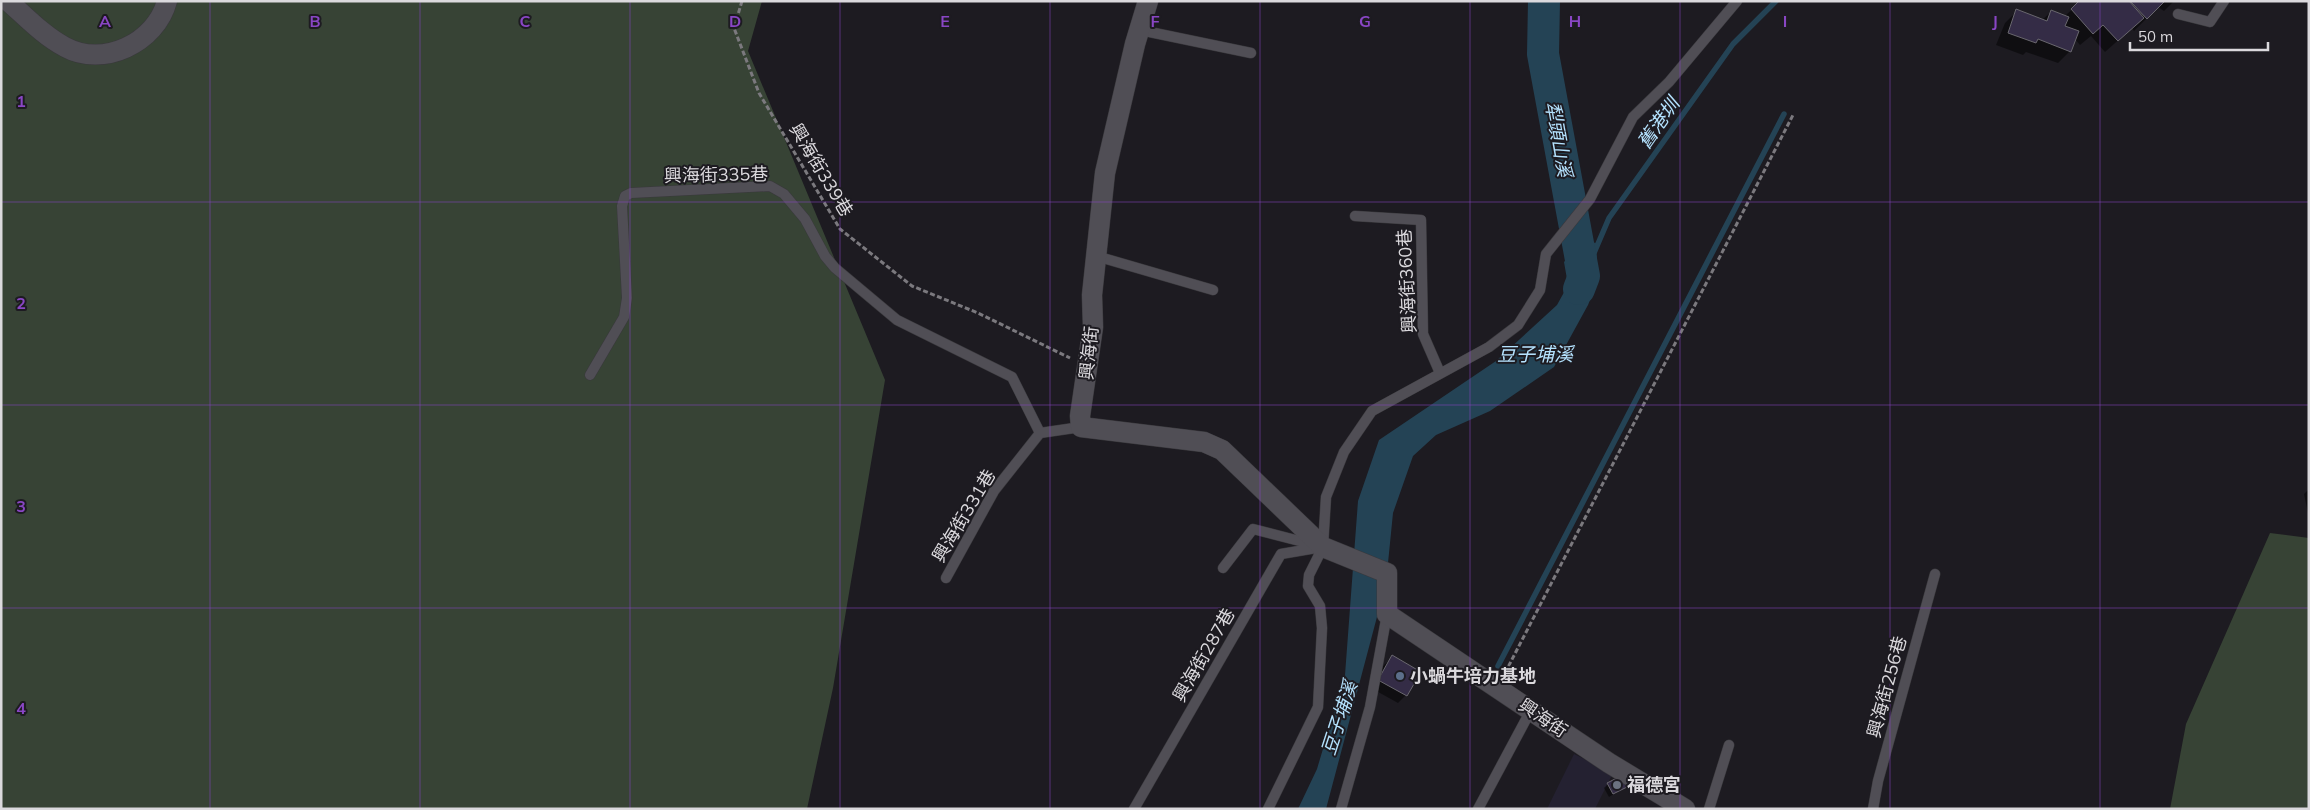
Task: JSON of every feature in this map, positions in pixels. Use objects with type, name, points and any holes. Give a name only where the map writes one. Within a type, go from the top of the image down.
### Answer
[{"type":"street","points":[[8,1],[37,27],[65,47],[88,55],[113,52],[141,40],[164,11],[166,1]]},
{"type":"street","name":"興海街","points":[[1081,427],[1080,416],[1093,327],[1092,295],[1104,173],[1148,1]]},
{"type":"street","points":[[1081,427],[1204,442],[1222,450],[1323,547],[1388,573],[1387,614]]},
{"type":"street","name":"興海街","points":[[1387,614],[1609,763],[1685,809]]},
{"type":"lane","points":[[1268,809],[1318,707],[1322,628],[1320,606],[1308,586],[1309,574],[1323,547],[1326,497],[1344,452],[1372,411],[1489,347],[1518,325],[1540,290],[1546,254],[1590,199],[1633,117],[1669,82],[1737,1]]},
{"type":"lane","points":[[2178,14],[2210,22],[2224,1]]},
{"type":"lane","points":[[1140,30],[1251,53]]},
{"type":"lane","name":"興海街335巷","points":[[590,375],[624,317],[627,298],[622,206],[625,196],[631,193],[770,186],[784,194],[804,219],[825,256],[835,268],[897,320],[1012,377],[1040,433]]},
{"type":"lane","name":"興海街360巷","points":[[1355,216],[1421,220],[1423,334],[1440,373]]},
{"type":"lane","points":[[1096,256],[1213,290]]},
{"type":"lane","points":[[1040,433],[1081,427]]},
{"type":"lane","name":"興海街331巷","points":[[946,578],[994,491],[1040,433]]},
{"type":"lane","points":[[1223,568],[1252,529],[1323,547]]},
{"type":"lane","name":"興海街287巷","points":[[1134,809],[1281,554],[1323,547]]},
{"type":"lane","name":"興海街256巷","points":[[1873,809],[1881,772],[1935,574]]},
{"type":"lane","points":[[1341,809],[1370,708],[1387,614]]},
{"type":"lane","points":[[1478,809],[1532,710]]},
{"type":"lane","points":[[1710,809],[1729,745]]},
{"type":"path","name":"興海街339巷","points":[[742,1],[734,28],[759,93],[840,229],[912,286],[978,313],[1088,366]]},
{"type":"path","points":[[1498,687],[1794,115]]},
{"type":"shaded area","points":[[1574,754],[1613,773],[1595,809],[1547,809]]},
{"type":"green space","points":[[1,1],[762,1],[748,51],[885,380],[833,688],[807,809],[1,809]]},
{"type":"green space","points":[[2270,533],[2309,538],[2309,809],[2170,809],[2186,724]]},
{"type":"water","name":"豆子埔溪","points":[[1583,241],[1596,243],[1598,280],[1588,305],[1554,367],[1490,411],[1436,435],[1413,456],[1393,513],[1386,583],[1326,809],[1298,809],[1317,769],[1345,675],[1358,501],[1379,440],[1496,361],[1557,305],[1568,285],[1564,262]]},
{"type":"building","points":[[2079,1],[2129,1],[2144,18],[2118,41],[2103,25],[2093,34],[2071,9]]},
{"type":"building","points":[[2130,1],[2165,1],[2147,19]]},
{"type":"building","points":[[2016,9],[2047,21],[2051,10],[2069,17],[2065,26],[2079,31],[2071,52],[2038,39],[2036,43],[2008,33]]},
{"type":"building","name":"小蝸牛培力基地","points":[[1392,655],[1421,672],[1407,696],[1378,680]]},
{"type":"building","name":"福德宮","points":[[1621,776],[1627,787],[1613,794],[1607,783]]},
{"type":"waterway","name":"犁頭山溪","points":[[1544,1],[1543,54],[1584,276],[1579,289]]},
{"type":"waterway","name":"舊港圳","points":[[1594,253],[1609,218],[1733,44],[1776,1]]},
{"type":"waterway","points":[[1498,666],[1784,114]]},
{"type":"place","name":"小蝸牛培力基地","points":[[1400,676]]},
{"type":"place","name":"福德宮","points":[[1617,785]]}]
